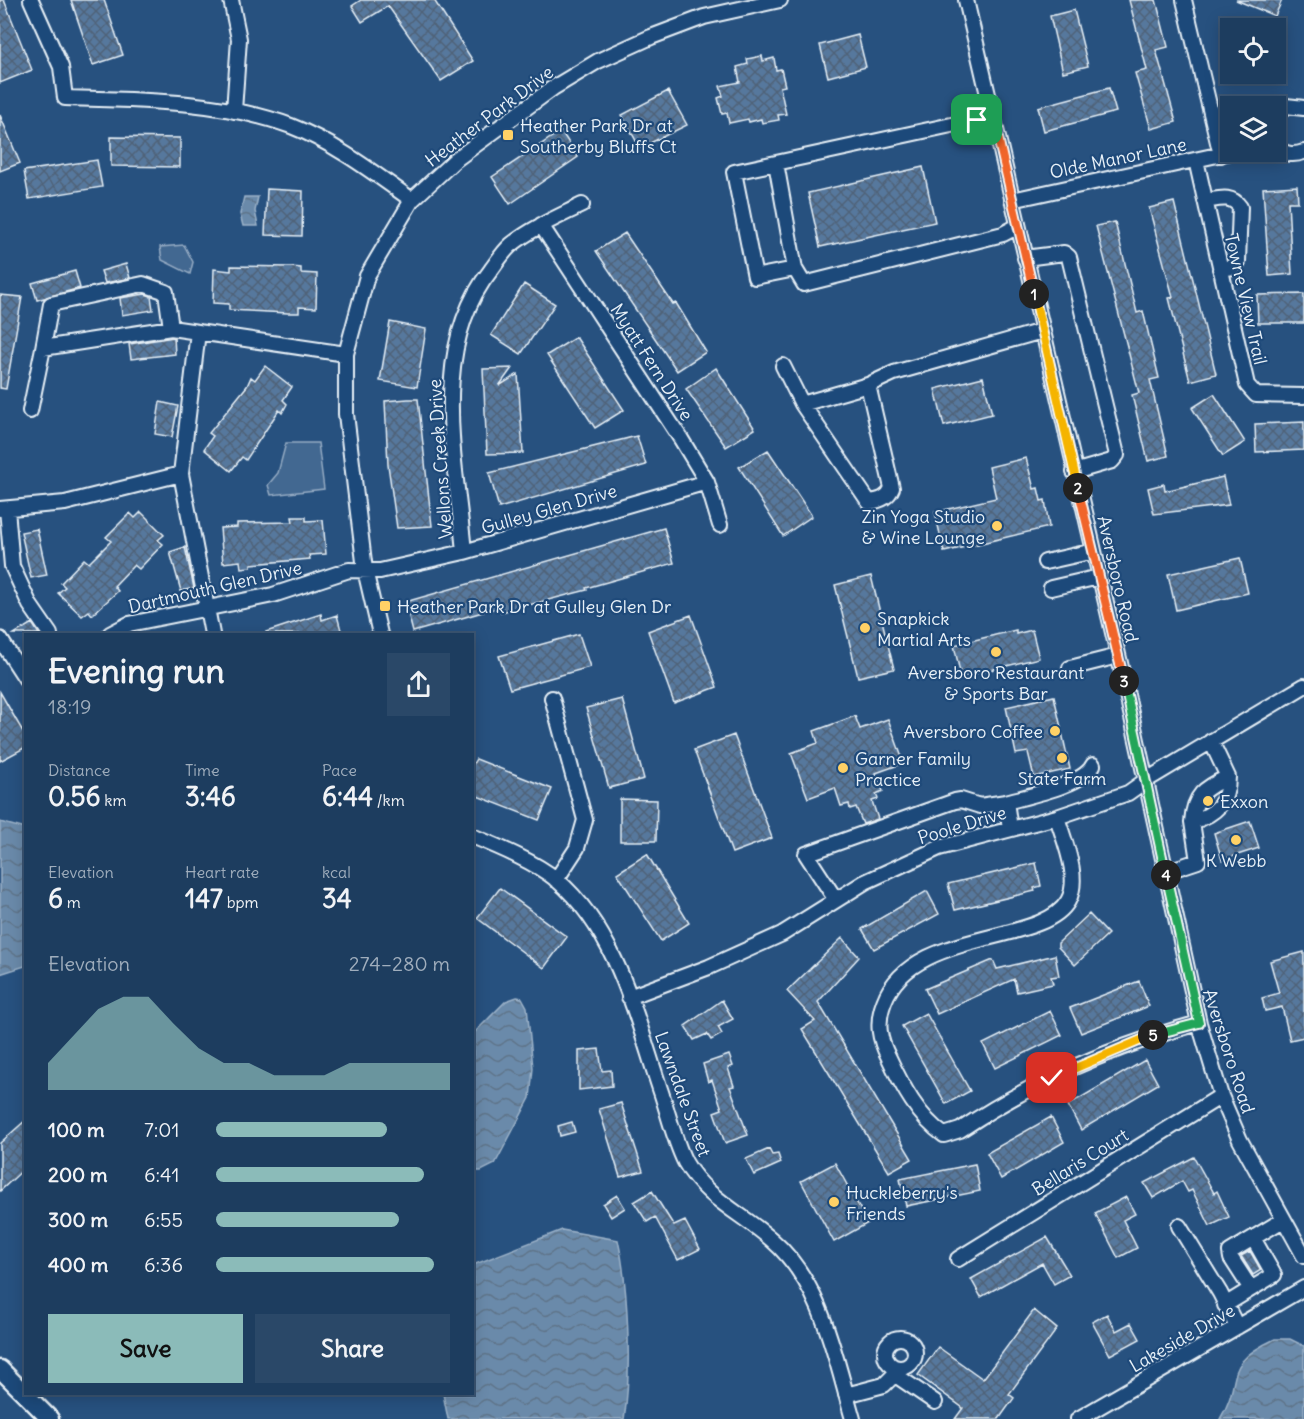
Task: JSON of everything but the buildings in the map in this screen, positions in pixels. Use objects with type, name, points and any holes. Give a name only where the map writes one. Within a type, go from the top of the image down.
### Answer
[{"type":"main road","points":[[0,1369],[24,1393]]},
{"type":"main road","points":[[26,1395],[50,1419]]},
{"type":"street","points":[[31,0],[61,67],[64,98],[192,104],[263,117],[303,132],[348,155],[412,200]]},
{"type":"street","points":[[231,0],[239,39],[234,111]]},
{"type":"street","name":"Heather Park Drive","points":[[380,633],[365,570],[346,414],[346,354],[367,276],[412,200],[455,160],[553,88],[598,61],[704,17],[780,0]]},
{"type":"street","name":"Aversboro Road","points":[[966,0],[1094,550],[1199,1023],[1221,1096],[1240,1140],[1304,1256]]},
{"type":"street","points":[[1184,0],[1220,131]]},
{"type":"street","points":[[1286,106],[1304,108]]},
{"type":"street","points":[[795,268],[755,277],[734,172],[993,116]]},
{"type":"street","points":[[1286,153],[1304,152]]},
{"type":"street","name":"Olde Manor Lane","points":[[1012,200],[1220,154]]},
{"type":"street","name":"Towne View Trail","points":[[1196,160],[1247,385],[1256,395],[1304,396]]},
{"type":"street","points":[[776,164],[795,268],[804,284],[1003,234],[1018,226]]},
{"type":"street","points":[[1205,201],[1228,198],[1240,207],[1238,262],[1233,267],[1220,269]]},
{"type":"street","name":"Wellons Creek Drive","points":[[464,552],[451,376],[460,328],[480,284],[510,246],[541,225],[582,205]]},
{"type":"street","name":"Myatt Fern Drive","points":[[541,225],[707,482],[720,525]]},
{"type":"street","points":[[1026,258],[1064,253],[1069,257],[1117,455],[1112,461],[1074,472]]},
{"type":"street","points":[[30,411],[51,304],[143,284],[166,292],[171,328]]},
{"type":"street","points":[[43,348],[171,328],[346,354]]},
{"type":"street","points":[[802,404],[868,385],[894,373],[1042,331]]},
{"type":"street","points":[[198,332],[181,474],[212,633]]},
{"type":"street","points":[[783,366],[802,404],[869,502],[878,501],[889,495],[892,488],[868,385]]},
{"type":"street","points":[[49,633],[30,605],[12,566],[3,509],[65,503],[181,474]]},
{"type":"street","name":"Gulley Glen Drive","points":[[365,570],[380,571],[464,552],[707,482]]},
{"type":"street","points":[[1045,562],[1094,550]]},
{"type":"street","name":"Dartmouth Glen Drive","points":[[112,633],[129,624],[273,595],[349,570],[365,570]]},
{"type":"street","points":[[1051,588],[1100,577]]},
{"type":"street","points":[[0,639],[24,676]]},
{"type":"street","points":[[1070,668],[1118,657]]},
{"type":"street","name":"Poole Drive","points":[[629,997],[709,967],[782,934],[865,882],[939,848],[1010,828],[1057,818],[1128,793],[1304,686]]},
{"type":"street","points":[[552,698],[585,820],[577,848],[556,880]]},
{"type":"street","points":[[1192,822],[1211,816],[1228,794],[1228,777],[1212,741]]},
{"type":"street","points":[[836,900],[806,854],[955,801],[961,800],[980,806],[1006,802],[1070,783],[1089,772],[1093,765]]},
{"type":"street","points":[[1165,872],[1198,861],[1192,822],[1193,805],[1207,787],[1228,777]]},
{"type":"street","points":[[1006,802],[1010,828]]},
{"type":"street","points":[[1057,818],[1073,887],[1068,903],[1036,924],[967,942],[904,970],[888,991],[879,1015],[880,1040],[920,1112],[931,1126],[944,1135],[960,1130],[1052,1078],[1100,1056],[1146,1038],[1199,1023]]},
{"type":"street","name":"Lawndale Street","points":[[474,837],[500,848],[556,880],[598,925],[629,997],[685,1162],[716,1199],[773,1240],[798,1271],[819,1304],[854,1419]]},
{"type":"street","name":"Bellaris Court","points":[[958,1259],[1221,1096]]},
{"type":"street","points":[[1251,1289],[1229,1254],[1283,1220]]},
{"type":"street","points":[[1179,1226],[1237,1327]]},
{"type":"street","points":[[1225,1305],[1274,1275],[1253,1238]]},
{"type":"street","name":"Lakeside Drive","points":[[1078,1419],[1304,1288]]},
{"type":"street","points":[[846,1395],[884,1385],[897,1371],[935,1402]]},
{"type":"shaded area","points":[[184,245],[193,262],[190,274],[162,260],[160,247]]},
{"type":"shaded area","points":[[286,443],[318,443],[324,489],[271,495],[268,485],[278,473]]},
{"type":"water","points":[[244,197],[258,197],[255,211],[258,226],[243,226],[240,214]]},
{"type":"water","points":[[0,822],[24,828],[24,966],[0,974]]},
{"type":"water","points":[[517,997],[522,998],[527,1007],[533,1068],[530,1098],[495,1164],[481,1171],[474,1171],[474,1033],[506,1001]]},
{"type":"water","points":[[562,1230],[618,1240],[628,1329],[628,1378],[624,1419],[448,1419],[443,1395],[474,1395],[474,1265]]},
{"type":"water","points":[[1275,1339],[1290,1339],[1304,1346],[1304,1419],[1220,1419],[1240,1365],[1258,1348]]},
{"type":"place","name":"Heather Park Dr at Southerby Bluffs Ct","points":[[508,135]]},
{"type":"place","name":"Zin Yoga Studio & Wine Lounge","points":[[997,526]]},
{"type":"place","name":"Heather Park Dr at Gulley Glen Dr","points":[[385,606]]},
{"type":"place","name":"Snapkick Martial Arts","points":[[865,628]]},
{"type":"place","name":"Aversboro Restaurant & Sports Bar","points":[[996,652]]},
{"type":"place","name":"Aversboro Coffee","points":[[1055,731]]},
{"type":"place","name":"State Farm","points":[[1062,758]]},
{"type":"place","name":"Garner Family Practice","points":[[843,768]]},
{"type":"place","name":"Exxon","points":[[1208,801]]},
{"type":"place","name":"K Webb","points":[[1236,840]]},
{"type":"place","name":"Huckleberry's Friends","points":[[834,1202]]},
{"type":"route","points":[[977,120],[993,116],[1120,663],[1199,1023],[1146,1038],[1052,1078]]}]
